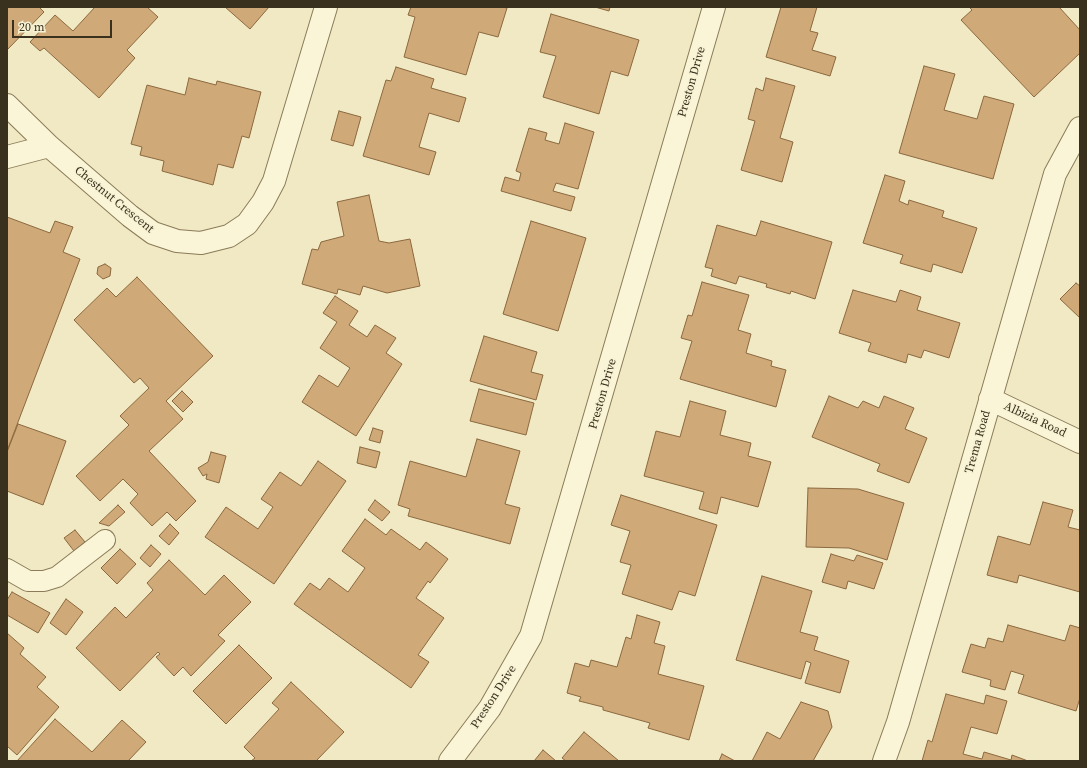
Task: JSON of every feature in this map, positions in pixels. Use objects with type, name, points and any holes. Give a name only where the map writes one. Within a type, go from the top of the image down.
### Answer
[{"type":"street","name":"Chestnut Crescent","points":[[12,115],[130,216],[153,233],[177,241],[201,243],[229,236],[247,224],[263,202],[274,181],[326,7]]},
{"type":"street","name":"Preston Drive","points":[[450,761],[490,708],[531,636],[714,7]]},
{"type":"street","name":"Trema Road","points":[[884,761],[898,722],[1055,174],[1080,128]]},
{"type":"street","points":[[7,157],[49,146]]},
{"type":"street","name":"Albizia Road","points":[[990,399],[1080,442]]},
{"type":"lane","points":[[7,569],[28,581],[44,581],[57,577],[105,540]]},
{"type":"building","points":[[7,7],[39,7],[44,12],[7,50]]},
{"type":"building","points":[[95,7],[147,7],[158,17],[127,50],[135,58],[99,98],[44,48],[40,51],[30,42],[55,15],[73,31]]},
{"type":"building","points":[[225,7],[269,7],[250,29]]},
{"type":"building","points":[[411,7],[507,8],[498,37],[479,32],[466,75],[404,57],[415,17],[408,15]]},
{"type":"building","points":[[595,7],[610,7],[609,11]]},
{"type":"building","points":[[781,7],[817,7],[810,31],[818,33],[812,50],[836,57],[830,76],[766,57]]},
{"type":"building","points":[[969,7],[1059,7],[1080,30],[1080,53],[1034,97],[961,20],[972,10]]},
{"type":"building","points":[[551,14],[639,40],[628,76],[611,71],[599,114],[543,97],[556,56],[540,52]]},
{"type":"building","points":[[924,66],[955,74],[944,110],[977,119],[984,96],[1014,104],[993,179],[899,153]]},
{"type":"building","points":[[396,67],[434,79],[431,88],[466,98],[459,122],[429,113],[419,147],[436,152],[429,175],[363,156],[386,80],[391,81]]},
{"type":"building","points":[[189,78],[216,85],[217,81],[261,92],[249,138],[242,136],[233,168],[218,164],[213,185],[162,171],[164,161],[140,155],[142,147],[131,144],[147,85],[185,95]]},
{"type":"building","points":[[766,78],[795,86],[780,138],[793,142],[782,182],[741,170],[755,121],[748,119],[756,88],[763,91]]},
{"type":"building","points":[[339,111],[361,117],[353,146],[331,140]]},
{"type":"building","points":[[565,123],[594,132],[578,189],[556,183],[553,191],[575,197],[571,211],[501,191],[505,177],[519,181],[521,173],[516,171],[529,128],[547,133],[545,140],[559,144]]},
{"type":"building","points":[[885,175],[905,181],[899,201],[908,205],[909,200],[944,211],[942,217],[977,228],[962,273],[933,264],[931,272],[900,263],[903,255],[863,243]]},
{"type":"building","points":[[369,195],[379,241],[389,243],[410,239],[420,286],[387,293],[363,286],[360,295],[338,289],[337,294],[302,284],[312,249],[318,250],[321,242],[344,236],[337,202]]},
{"type":"building","points":[[7,217],[50,233],[55,221],[73,227],[63,252],[80,259],[7,451]]},
{"type":"building","points":[[531,221],[586,238],[558,331],[503,314]]},
{"type":"building","points":[[761,221],[832,242],[815,299],[791,291],[790,294],[766,287],[767,284],[739,276],[736,284],[711,276],[713,269],[705,267],[717,225],[756,236]]},
{"type":"building","points":[[105,264],[111,268],[110,276],[103,279],[97,274],[98,267]]},
{"type":"building","points":[[137,277],[213,356],[166,401],[183,419],[149,451],[196,501],[176,521],[167,512],[152,526],[130,503],[138,494],[123,479],[100,501],[76,476],[129,425],[120,416],[149,388],[140,378],[134,383],[74,320],[107,288],[116,297]]},
{"type":"building","points":[[702,282],[749,295],[738,330],[751,334],[746,353],[772,361],[771,366],[786,370],[776,407],[680,379],[692,341],[681,338],[688,315],[692,316]]},
{"type":"building","points":[[1076,283],[1080,286],[1080,318],[1060,299]]},
{"type":"building","points":[[853,290],[896,302],[900,290],[921,297],[917,310],[960,323],[949,358],[924,350],[921,358],[908,354],[906,363],[868,351],[871,343],[839,333]]},
{"type":"building","points":[[335,296],[358,311],[349,325],[367,337],[375,325],[396,338],[386,353],[402,364],[356,436],[302,402],[319,375],[338,387],[350,368],[320,348],[337,322],[323,313]]},
{"type":"building","points":[[484,336],[537,352],[531,372],[543,375],[536,400],[470,381]]},
{"type":"building","points":[[479,389],[534,403],[526,435],[470,421]]},
{"type":"building","points":[[182,391],[193,402],[183,412],[172,401]]},
{"type":"building","points":[[829,396],[858,408],[863,401],[879,408],[884,396],[914,408],[905,429],[927,438],[909,483],[877,471],[880,464],[812,437]]},
{"type":"building","points":[[690,401],[726,411],[720,435],[751,443],[748,456],[771,462],[758,507],[721,497],[717,514],[699,509],[704,492],[644,476],[656,431],[680,437]]},
{"type":"building","points":[[18,424],[66,441],[43,505],[7,491],[7,452]]},
{"type":"building","points":[[373,428],[383,431],[380,443],[369,440]]},
{"type":"building","points":[[477,439],[520,451],[505,504],[520,508],[510,544],[408,516],[410,509],[398,505],[410,461],[466,477]]},
{"type":"building","points":[[360,447],[380,452],[376,468],[357,463]]},
{"type":"building","points":[[211,452],[226,456],[219,483],[206,479],[207,474],[203,476],[198,468],[208,462]]},
{"type":"building","points":[[318,461],[346,481],[274,584],[205,537],[226,507],[258,529],[273,507],[261,499],[280,472],[301,486]]},
{"type":"building","points":[[808,488],[858,489],[904,503],[887,560],[849,548],[806,547]]},
{"type":"building","points":[[621,495],[717,525],[695,596],[679,591],[672,610],[622,594],[631,565],[620,562],[630,531],[611,525]]},
{"type":"building","points":[[375,500],[390,512],[382,521],[368,510]]},
{"type":"building","points":[[1043,502],[1073,510],[1068,527],[1080,530],[1080,592],[1019,575],[1017,583],[987,575],[998,536],[1030,545]]},
{"type":"building","points":[[118,505],[125,512],[109,526],[99,523]]},
{"type":"building","points":[[365,519],[386,535],[391,529],[420,550],[426,542],[448,559],[430,583],[428,581],[416,598],[444,618],[418,655],[429,662],[411,688],[294,604],[310,583],[320,590],[329,578],[348,592],[365,568],[342,551]]},
{"type":"building","points":[[170,524],[179,533],[169,545],[159,536]]},
{"type":"building","points":[[75,530],[85,542],[74,551],[64,538]]},
{"type":"building","points":[[151,545],[161,554],[150,567],[140,558]]},
{"type":"building","points":[[120,549],[136,564],[117,584],[101,568]]},
{"type":"building","points":[[831,554],[854,561],[857,555],[883,563],[874,589],[848,581],[846,589],[822,582]]},
{"type":"building","points":[[169,560],[205,595],[224,575],[251,602],[218,635],[225,641],[191,676],[183,667],[174,676],[156,657],[160,654],[158,652],[120,691],[76,648],[115,607],[126,618],[153,590],[147,583]]},
{"type":"building","points":[[762,576],[812,591],[800,632],[818,637],[814,650],[849,661],[840,693],[805,683],[811,663],[806,661],[801,679],[736,660]]},
{"type":"building","points":[[12,592],[50,613],[38,633],[7,615],[7,600]]},
{"type":"building","points":[[66,599],[83,612],[66,635],[50,623]]},
{"type":"building","points":[[637,615],[660,622],[654,643],[665,646],[658,674],[704,686],[689,740],[648,728],[650,723],[603,710],[603,707],[579,701],[581,697],[567,693],[575,663],[589,667],[591,660],[617,667],[626,637],[631,639]]},
{"type":"building","points":[[1008,625],[1065,641],[1070,625],[1080,628],[1080,698],[1076,711],[1018,693],[1024,675],[1011,671],[1005,690],[990,686],[991,680],[962,672],[971,644],[985,648],[988,638],[1003,642]]},
{"type":"building","points":[[7,633],[24,648],[20,654],[46,677],[37,687],[59,707],[17,755],[7,746]]},
{"type":"building","points":[[239,645],[272,678],[226,724],[193,691]]},
{"type":"building","points":[[291,682],[344,732],[316,761],[251,761],[255,758],[244,747],[279,709],[272,703]]},
{"type":"building","points":[[946,694],[984,704],[986,695],[1007,701],[997,734],[971,727],[963,754],[982,759],[984,752],[1011,760],[1012,755],[1028,761],[922,761],[928,740],[932,742]]},
{"type":"building","points":[[801,702],[828,711],[832,727],[813,761],[752,761],[767,732],[780,739]]},
{"type":"building","points":[[55,719],[92,752],[122,720],[146,742],[128,761],[17,761]]},
{"type":"building","points":[[584,732],[619,761],[566,761],[562,758]]},
{"type":"building","points":[[543,750],[556,761],[534,761]]},
{"type":"building","points":[[722,754],[735,761],[719,761]]}]
